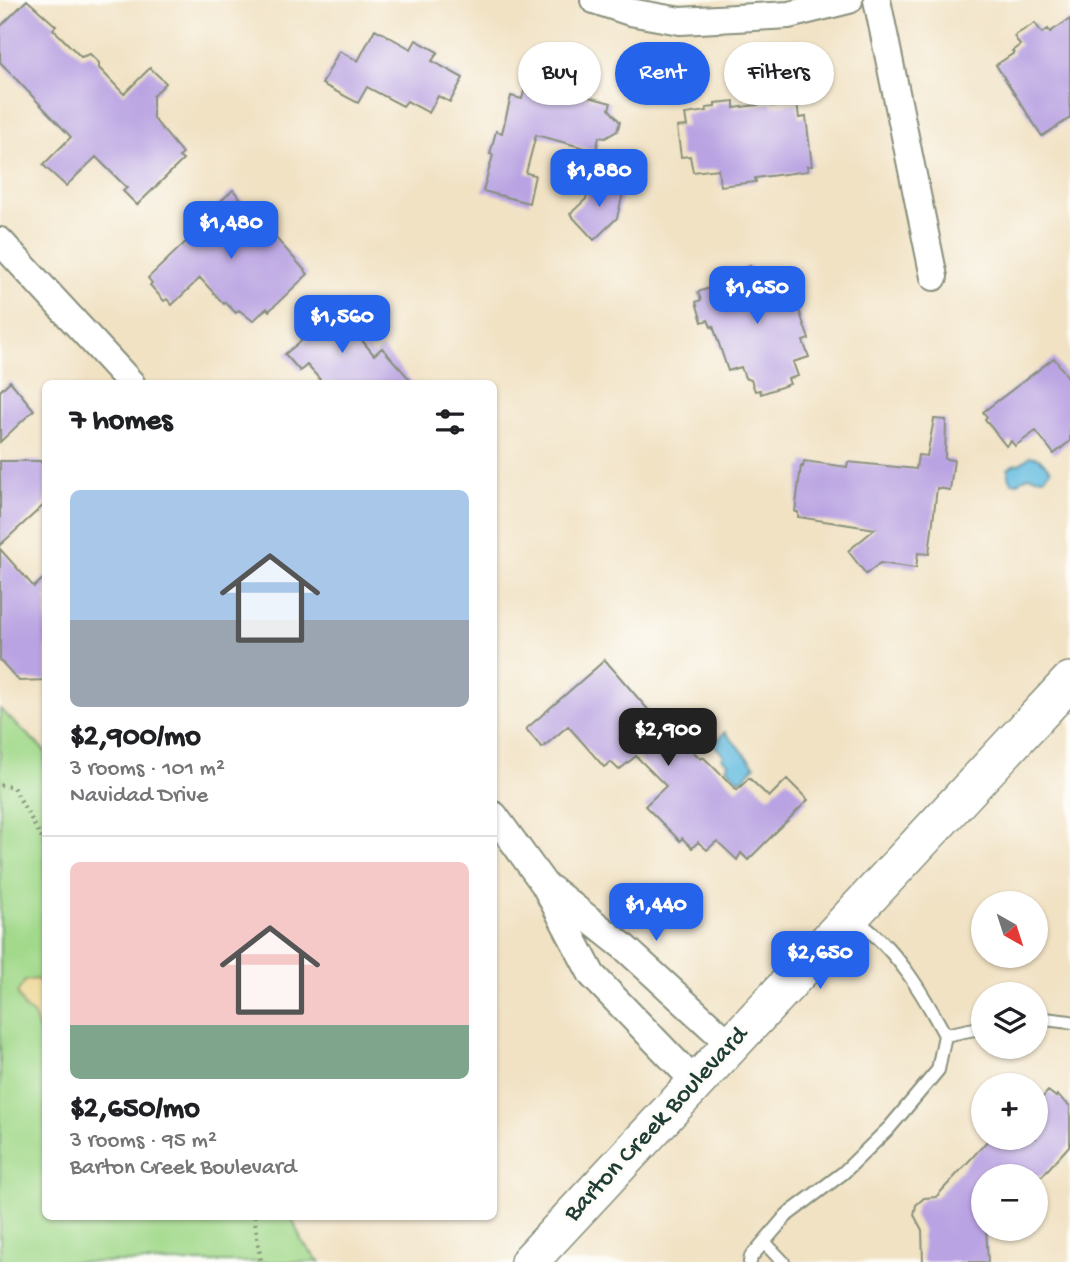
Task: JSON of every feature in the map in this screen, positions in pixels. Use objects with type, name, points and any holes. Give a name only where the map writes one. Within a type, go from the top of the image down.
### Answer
[{"type":"street","points":[[594,0],[630,12],[680,21],[789,15],[849,0]]},
{"type":"street","points":[[877,0],[934,276]]},
{"type":"street","points":[[0,241],[128,380]]},
{"type":"street","name":"Barton Creek Boulevard","points":[[529,1262],[1070,681]]},
{"type":"street","points":[[497,819],[544,884],[592,975],[696,1083]]},
{"type":"street","points":[[544,884],[624,947],[732,1045]]},
{"type":"lane","points":[[750,1262],[751,1257],[787,1215],[843,1173],[890,1127],[938,1070],[945,1035],[907,971],[869,929],[849,916]]},
{"type":"lane","points":[[1048,1019],[1070,1022]]},
{"type":"lane","points":[[945,1035],[971,1030]]},
{"type":"lane","points":[[764,1242],[783,1262]]},
{"type":"path","points":[[0,785],[13,787],[42,838]]},
{"type":"path","points":[[255,1220],[261,1262]]},
{"type":"green space","points":[[0,709],[42,748],[42,1220],[293,1220],[302,1242],[320,1262],[0,1262]]},
{"type":"sand","points":[[36,979],[42,983],[42,1037],[33,1014],[25,1009],[17,993],[25,981]]},
{"type":"water","points":[[1030,456],[1039,458],[1051,470],[1044,478],[1030,476],[1017,483],[1012,482],[1008,469]]},
{"type":"water","points":[[725,732],[755,766],[740,781],[726,767],[729,764],[722,758],[724,755],[713,744]]},
{"type":"building","points":[[27,0],[56,26],[53,29],[81,57],[90,54],[99,63],[99,68],[124,94],[150,68],[166,83],[153,96],[153,118],[183,154],[179,157],[183,160],[137,205],[123,191],[127,188],[96,157],[66,186],[43,165],[71,137],[0,62],[0,27]]},
{"type":"building","points":[[1070,19],[1070,118],[1042,136],[996,65],[1014,53],[1012,51],[1020,45],[1014,36],[1035,23],[1042,33],[1048,29],[1050,32]]},
{"type":"building","points":[[375,29],[411,49],[416,40],[438,52],[432,61],[463,78],[450,102],[438,96],[429,113],[407,101],[403,106],[367,87],[358,103],[322,84],[339,51],[358,61]]},
{"type":"building","points":[[511,96],[518,98],[518,105],[601,105],[601,100],[611,103],[609,109],[620,122],[617,131],[605,138],[599,137],[596,151],[536,135],[526,173],[535,175],[529,203],[483,191],[493,155],[490,154],[496,131],[502,133]]},
{"type":"building","points":[[724,102],[724,105],[734,105],[734,108],[797,105],[799,118],[806,117],[812,166],[807,166],[808,171],[755,178],[756,182],[720,186],[718,169],[693,172],[690,156],[681,157],[677,127],[687,126],[685,114],[707,111],[706,108],[715,107],[715,103]]},
{"type":"building","points":[[590,181],[624,189],[617,218],[594,240],[570,214],[586,199]]},
{"type":"building","points":[[233,190],[308,274],[269,311],[267,308],[253,321],[239,310],[236,313],[225,302],[224,304],[200,278],[172,305],[167,299],[164,301],[150,285],[152,283],[148,278],[191,237],[187,232]]},
{"type":"building","points":[[750,266],[755,278],[784,268],[809,339],[803,341],[809,357],[793,362],[798,376],[788,379],[790,384],[761,394],[760,390],[755,391],[751,380],[745,378],[741,367],[728,371],[713,326],[711,327],[708,320],[702,322],[696,302],[701,300],[698,292],[721,284],[719,278]]},
{"type":"building","points":[[337,310],[374,355],[382,348],[410,380],[320,380],[307,365],[300,371],[285,354],[307,336],[301,329],[321,313],[326,318]]},
{"type":"building","points":[[1054,358],[1070,380],[1070,441],[1054,454],[1036,431],[1015,446],[1011,441],[1006,446],[985,419],[987,417],[983,412]]},
{"type":"building","points":[[10,381],[34,410],[0,442],[0,391]]},
{"type":"building","points":[[934,419],[946,420],[945,459],[954,460],[950,490],[937,488],[929,554],[918,553],[916,568],[880,563],[866,574],[848,551],[875,529],[798,517],[798,512],[795,512],[801,466],[803,467],[804,461],[847,467],[848,462],[916,469],[918,455],[927,456]]},
{"type":"building","points":[[0,461],[40,461],[42,507],[0,545]]},
{"type":"building","points":[[0,549],[34,587],[42,580],[42,680],[19,681],[0,660]]},
{"type":"building","points":[[605,660],[684,751],[688,747],[701,759],[703,757],[737,790],[749,778],[769,797],[787,779],[808,800],[748,860],[741,853],[737,860],[717,841],[707,850],[698,842],[692,848],[682,838],[680,841],[645,806],[666,786],[636,756],[619,770],[611,762],[604,767],[568,726],[542,748],[526,729]]},
{"type":"building","points":[[1048,1091],[1070,1106],[1070,1145],[1048,1169],[1048,1164],[971,1164],[971,1241],[987,1241],[988,1262],[923,1262],[922,1230],[914,1215],[916,1205],[924,1198],[936,1197],[979,1150],[1048,1150]]}]
